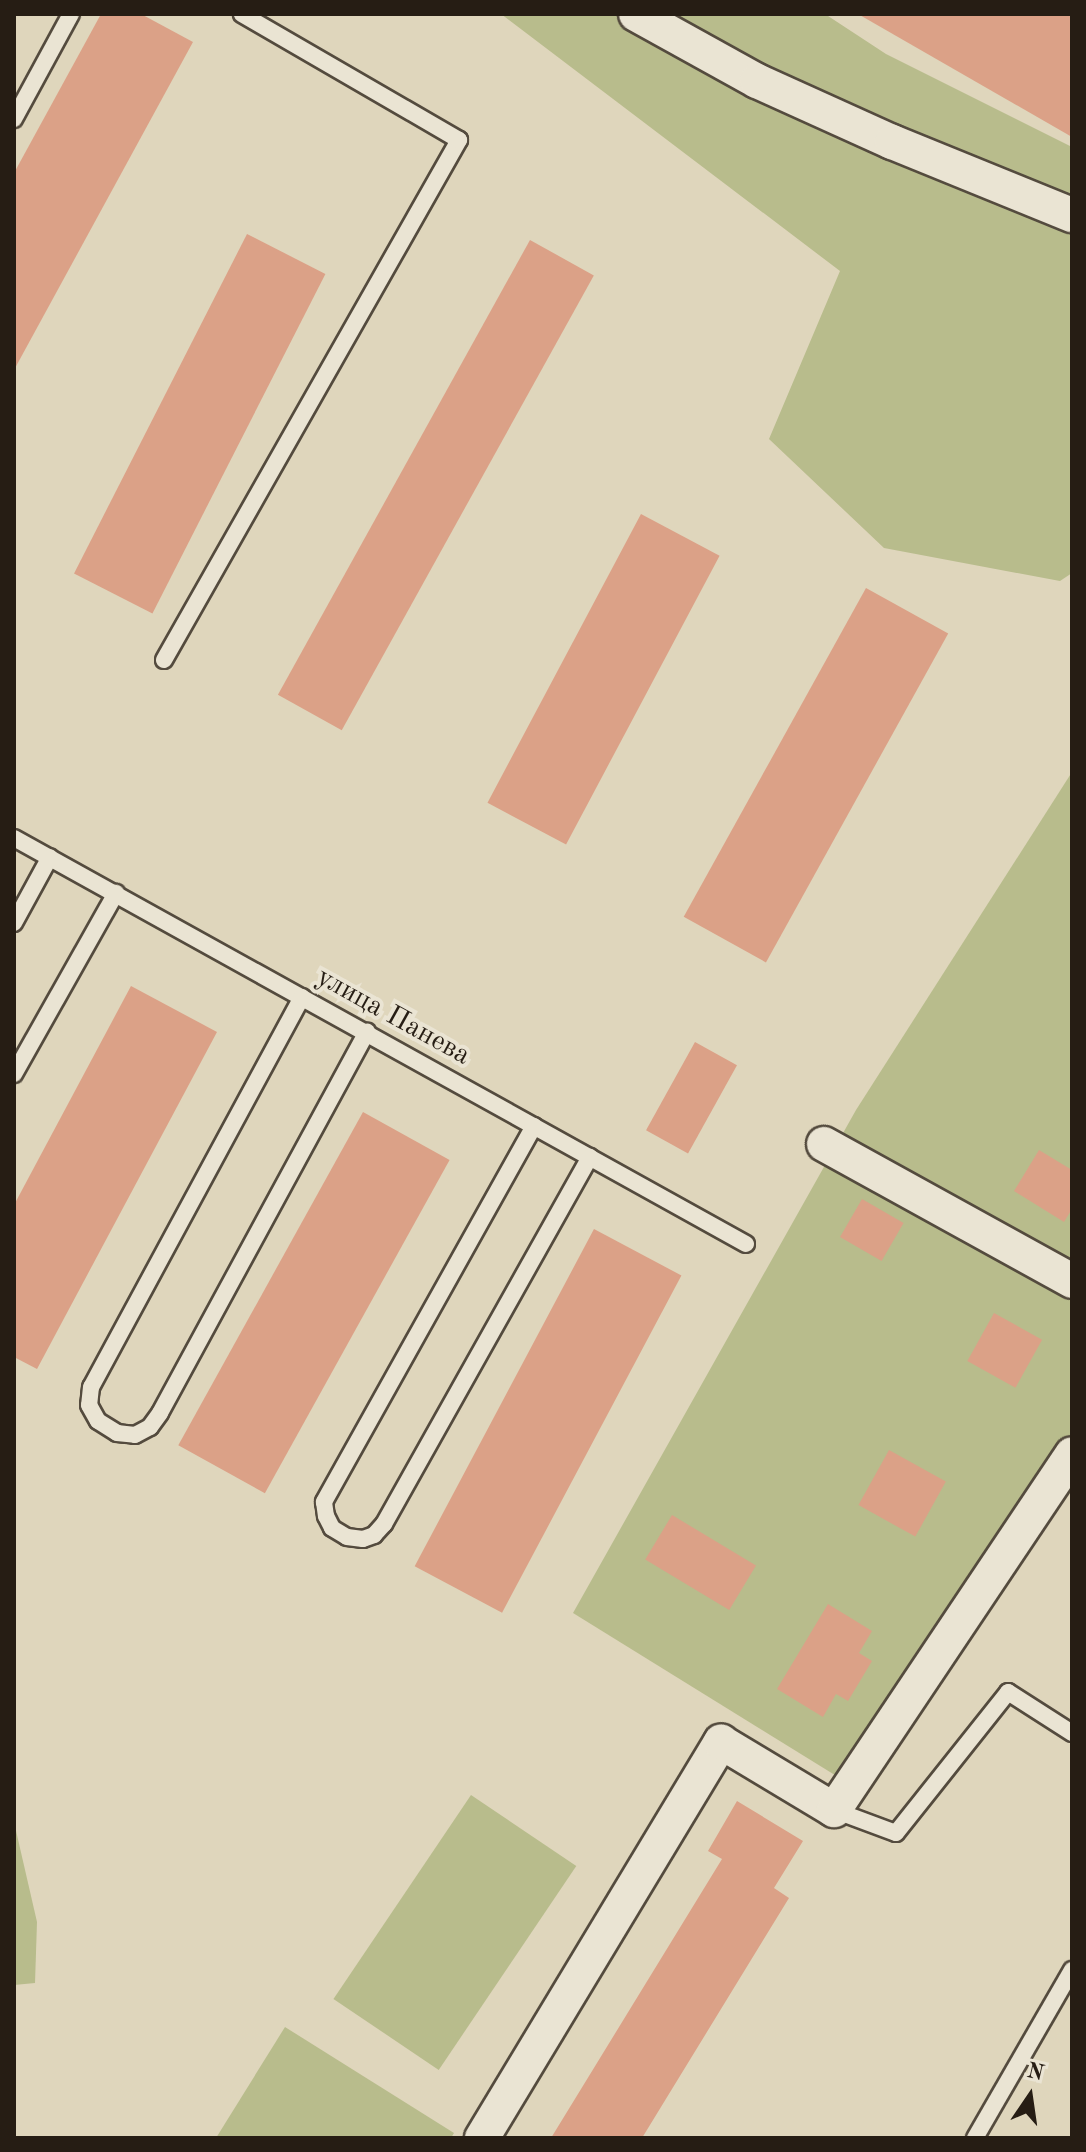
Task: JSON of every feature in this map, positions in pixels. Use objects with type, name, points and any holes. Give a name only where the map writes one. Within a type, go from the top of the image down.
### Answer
[{"type":"street","points":[[636,14],[757,81],[892,142],[1072,215]]},
{"type":"street","points":[[824,1144],[1072,1281]]},
{"type":"street","points":[[482,2138],[721,1742],[834,1810],[1072,1454]]},
{"type":"lane","points":[[14,119],[71,14]]},
{"type":"lane","points":[[164,660],[459,140],[242,14]]},
{"type":"lane","name":"улица Панева","points":[[14,838],[746,1244]]},
{"type":"lane","points":[[14,923],[50,857]]},
{"type":"lane","points":[[14,1074],[116,893]]},
{"type":"lane","points":[[302,997],[91,1387],[89,1405],[98,1421],[117,1433],[135,1435],[150,1427],[160,1413],[367,1032]]},
{"type":"lane","points":[[534,1126],[324,1502],[332,1528],[347,1537],[363,1539],[374,1535],[384,1524],[590,1157]]},
{"type":"lane","points":[[834,1810],[896,1833],[1008,1692],[1072,1733]]},
{"type":"lane","points":[[975,2138],[1072,1970]]},
{"type":"green space","points":[[501,14],[825,14],[886,54],[1072,147],[1072,573],[1060,581],[884,548],[769,439],[840,271]]},
{"type":"green space","points":[[1072,772],[1072,1465],[851,1785],[573,1613],[856,1110]]},
{"type":"green space","points":[[471,1795],[576,1866],[439,2070],[333,1999]]},
{"type":"green space","points":[[14,1822],[37,1922],[35,1983],[14,1985]]},
{"type":"green space","points":[[285,2027],[454,2133],[451,2138],[216,2138]]},
{"type":"building","points":[[101,14],[141,14],[193,42],[14,370],[14,173]]},
{"type":"building","points":[[858,14],[1072,14],[1072,137]]},
{"type":"building","points":[[247,234],[325,274],[152,613],[74,573]]},
{"type":"building","points":[[530,240],[594,275],[342,730],[278,695]]},
{"type":"building","points":[[641,514],[720,556],[566,845],[487,803]]},
{"type":"building","points":[[866,588],[948,634],[766,962],[684,917]]},
{"type":"building","points":[[131,986],[217,1032],[37,1369],[14,1357],[14,1205]]},
{"type":"building","points":[[695,1042],[737,1065],[688,1154],[646,1130]]},
{"type":"building","points":[[363,1112],[450,1160],[265,1493],[178,1445]]},
{"type":"building","points":[[1039,1150],[1072,1170],[1072,1209],[1064,1222],[1014,1191]]},
{"type":"building","points":[[862,1199],[904,1223],[882,1261],[840,1237]]},
{"type":"building","points":[[594,1229],[681,1275],[502,1613],[415,1566]]},
{"type":"building","points":[[994,1313],[1042,1340],[1015,1388],[967,1361]]},
{"type":"building","points":[[889,1450],[946,1482],[915,1537],[858,1505]]},
{"type":"building","points":[[672,1515],[756,1565],[729,1610],[645,1560]]},
{"type":"building","points":[[828,1604],[872,1631],[859,1653],[872,1661],[848,1701],[836,1694],[823,1717],[777,1689]]},
{"type":"building","points":[[737,1801],[803,1841],[774,1888],[789,1898],[642,2138],[551,2138],[722,1859],[708,1851]]}]
